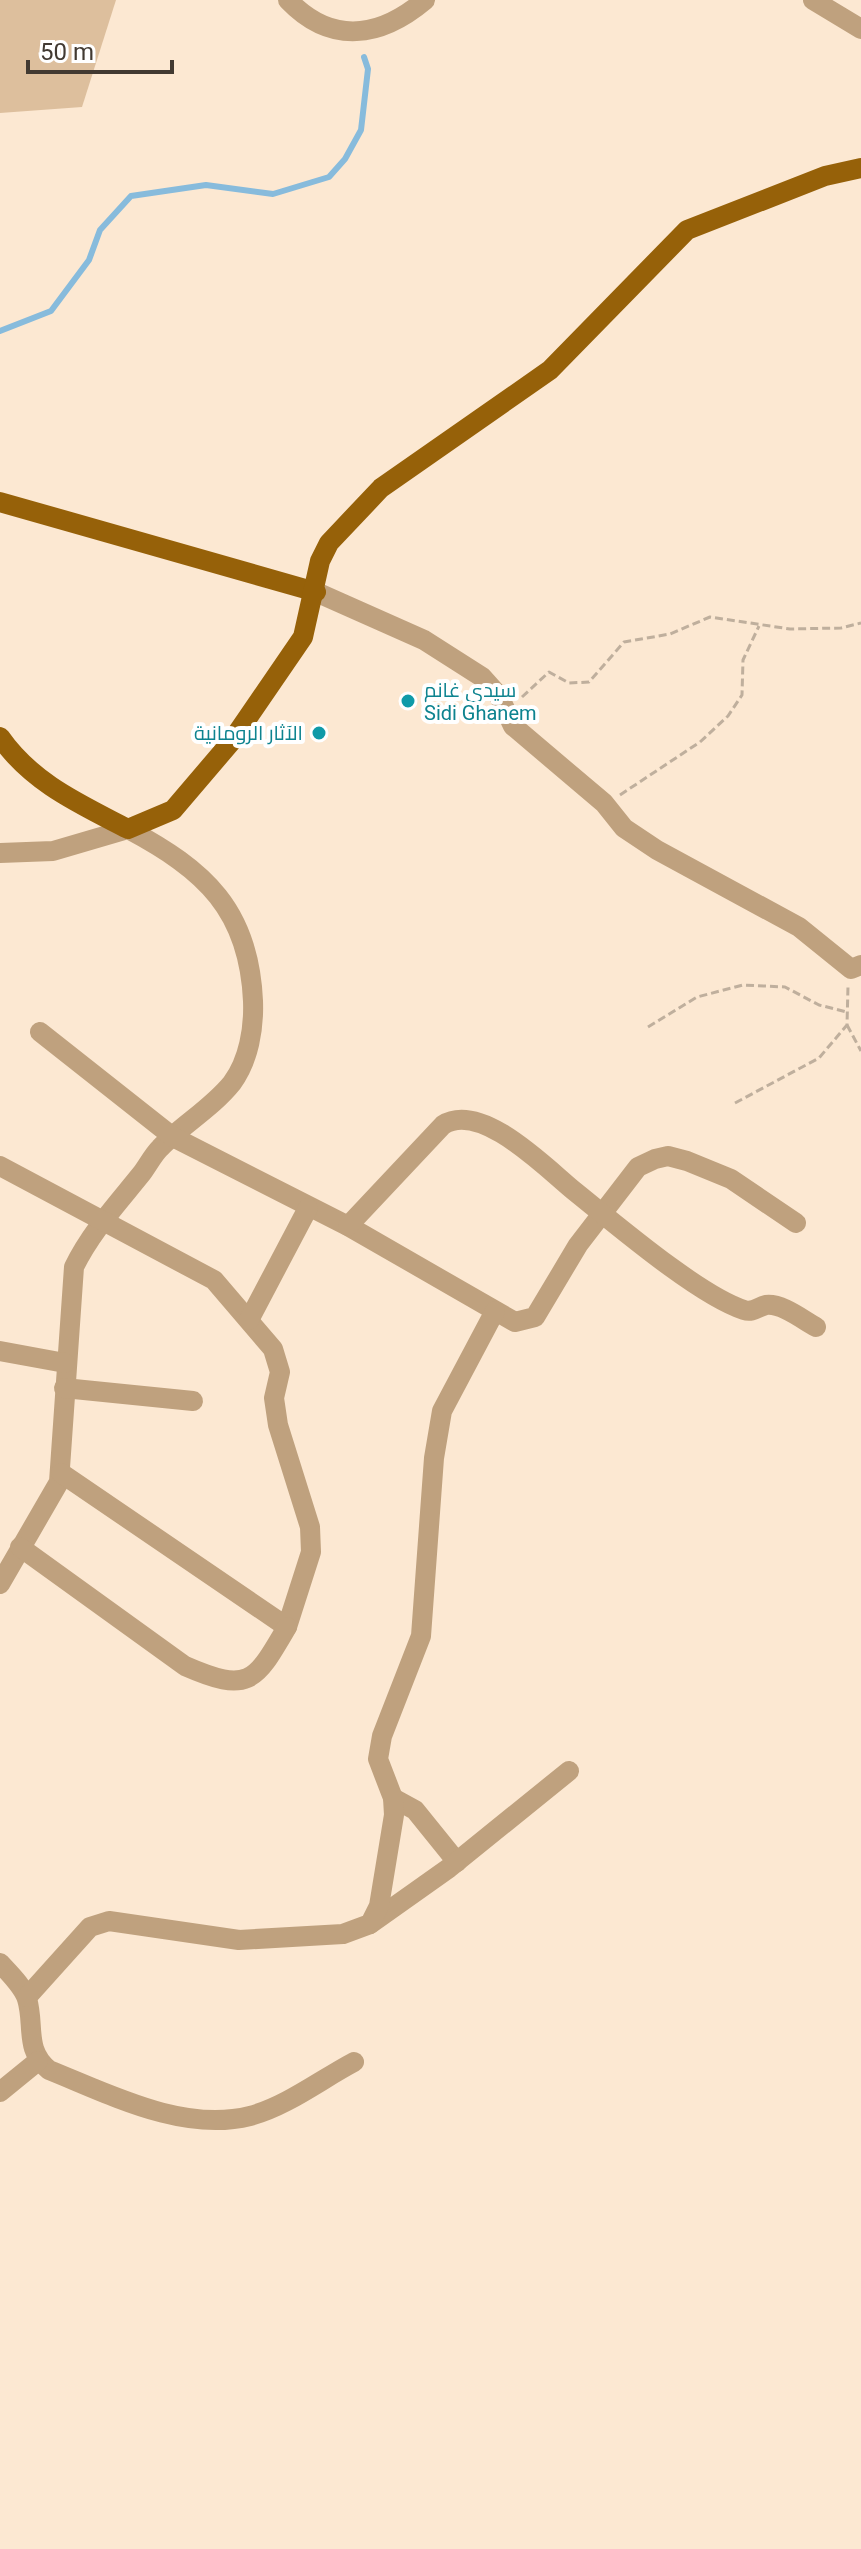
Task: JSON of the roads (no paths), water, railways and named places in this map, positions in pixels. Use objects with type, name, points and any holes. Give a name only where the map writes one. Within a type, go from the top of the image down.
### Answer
[{"type":"main road","points":[[0,737],[13,755],[58,793],[128,829],[173,810],[231,742],[303,637],[316,592],[320,561],[329,543],[348,519],[415,463],[550,370],[687,230],[825,176],[861,168]]},
{"type":"main road","points":[[0,502],[316,592]]},
{"type":"street","points":[[288,0],[317,22],[347,32],[371,32],[391,24],[425,0]]},
{"type":"street","points":[[813,0],[861,29]]},
{"type":"street","points":[[316,592],[424,640],[482,677],[499,696],[505,714],[530,743],[606,805],[624,828],[657,850],[799,927],[854,966]]},
{"type":"street","points":[[0,853],[53,851],[128,829],[164,848],[223,901],[239,926],[252,982],[254,1016],[244,1060],[233,1082],[159,1149],[104,1220],[74,1267],[65,1363],[61,1473],[1,1581]]},
{"type":"street","points":[[40,1032],[173,1137],[348,1226],[515,1322],[535,1317],[578,1245],[638,1167],[668,1156],[731,1179],[796,1223]]},
{"type":"street","points":[[348,1226],[443,1125],[462,1118],[476,1121],[510,1139],[604,1215],[733,1305],[746,1312],[776,1306],[816,1327]]},
{"type":"street","points":[[0,1166],[214,1280],[249,1320],[279,1361],[274,1398],[278,1425],[310,1527],[311,1552],[287,1627],[262,1670],[250,1679],[215,1679],[185,1666],[20,1547]]},
{"type":"street","points":[[249,1320],[308,1208]]},
{"type":"street","points":[[370,1924],[379,1906],[394,1815],[393,1798],[378,1759],[382,1736],[421,1636],[434,1458],[442,1411],[495,1311]]},
{"type":"street","points":[[0,1351],[65,1363]]},
{"type":"street","points":[[64,1388],[193,1401]]},
{"type":"street","points":[[61,1473],[287,1627]]},
{"type":"street","points":[[27,1997],[90,1927],[109,1921],[239,1940],[343,1934],[370,1924],[457,1862],[569,1771]]},
{"type":"street","points":[[393,1798],[415,1810],[457,1862]]},
{"type":"street","points":[[0,1963],[27,1997],[33,2051],[38,2061],[49,2070],[142,2108],[224,2121],[284,2102],[354,2062]]},
{"type":"street","points":[[0,2092],[38,2061]]},
{"type":"waterway","points":[[0,331],[51,311],[89,260],[100,230],[131,196],[206,185],[273,194],[329,177],[345,159],[361,130],[368,69],[364,57]]},
{"type":"place","name":"سيدي غانم Sidi Ghanem","points":[[408,701]]},
{"type":"place","name":"الآثار الرومانية","points":[[319,733]]}]
